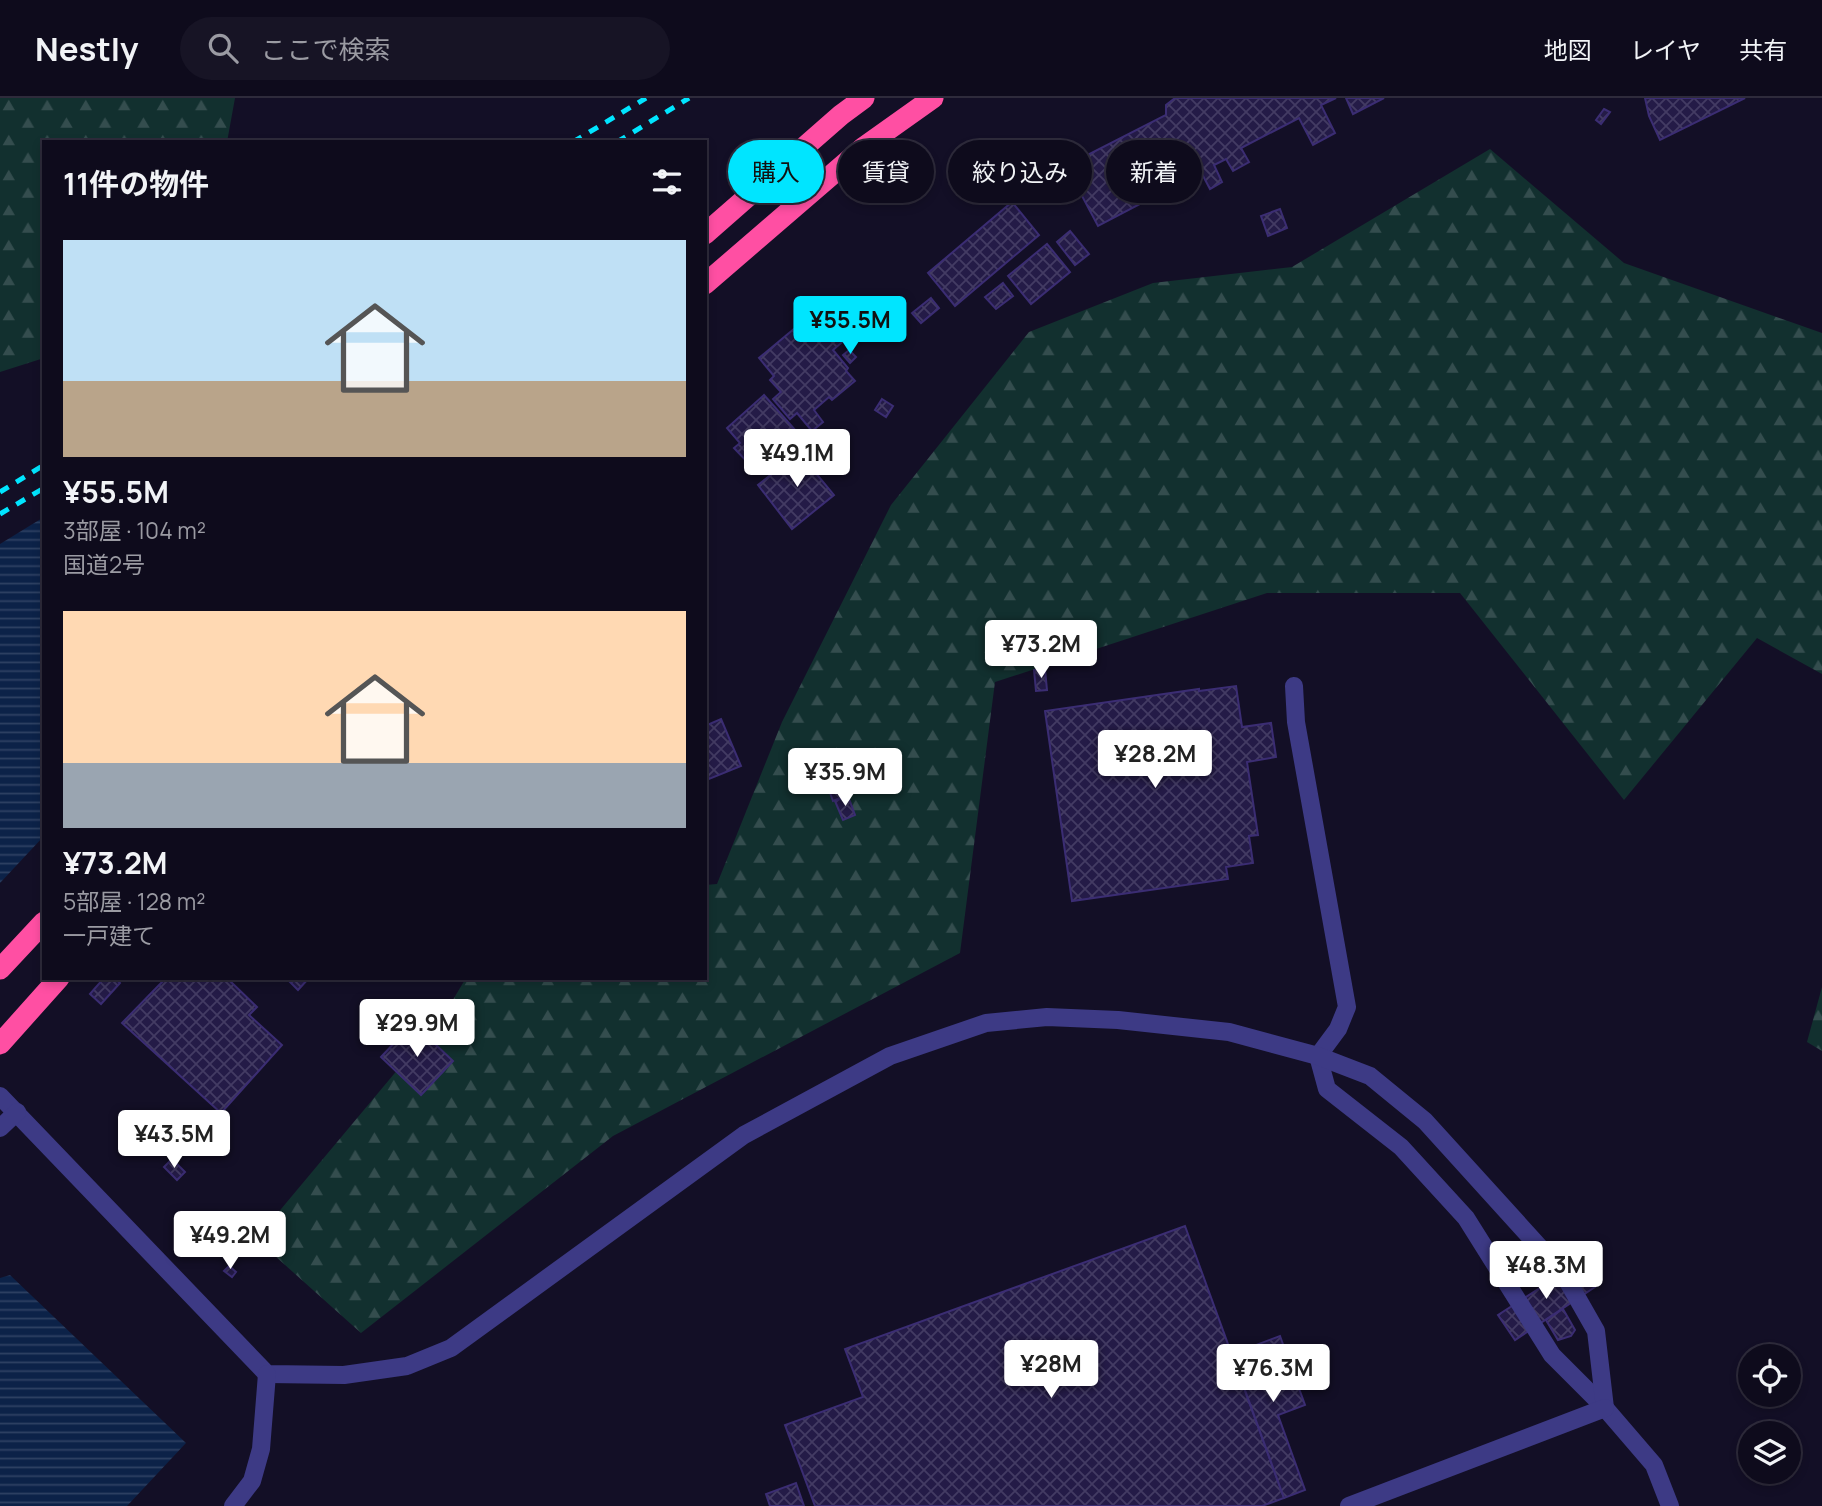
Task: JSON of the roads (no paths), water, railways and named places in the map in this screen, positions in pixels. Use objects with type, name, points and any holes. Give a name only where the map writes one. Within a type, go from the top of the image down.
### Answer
[{"type":"highway","points":[[707,232],[864,98]]},
{"type":"highway","points":[[707,282],[864,147],[933,98]]},
{"type":"highway","points":[[0,970],[42,924]]},
{"type":"highway","points":[[0,1044],[57,980]]},
{"type":"street","points":[[1294,686],[1296,722],[1347,1007],[1338,1029],[1318,1056]]},
{"type":"street","points":[[0,1096],[267,1374],[344,1375],[407,1366],[451,1348],[744,1135],[890,1056],[986,1023],[1047,1017],[1118,1020],[1229,1032],[1318,1056],[1370,1076],[1425,1121],[1563,1273],[1596,1331],[1605,1408]]},
{"type":"street","points":[[1318,1056],[1327,1089],[1401,1147],[1466,1218],[1552,1355],[1605,1408],[1654,1465],[1670,1506]]},
{"type":"street","points":[[0,1128],[17,1112]]},
{"type":"street","points":[[233,1506],[252,1481],[261,1449],[267,1374]]},
{"type":"street","points":[[1349,1506],[1605,1408]]},
{"type":"water","points":[[42,518],[42,838],[0,883],[0,544]]},
{"type":"water","points":[[10,1275],[186,1443],[127,1506],[0,1506],[0,1278]]},
{"type":"railway","points":[[576,140],[646,98]]},
{"type":"railway","points":[[620,140],[689,98]]},
{"type":"railway","points":[[0,492],[42,466]]},
{"type":"railway","points":[[0,514],[42,489]]}]
